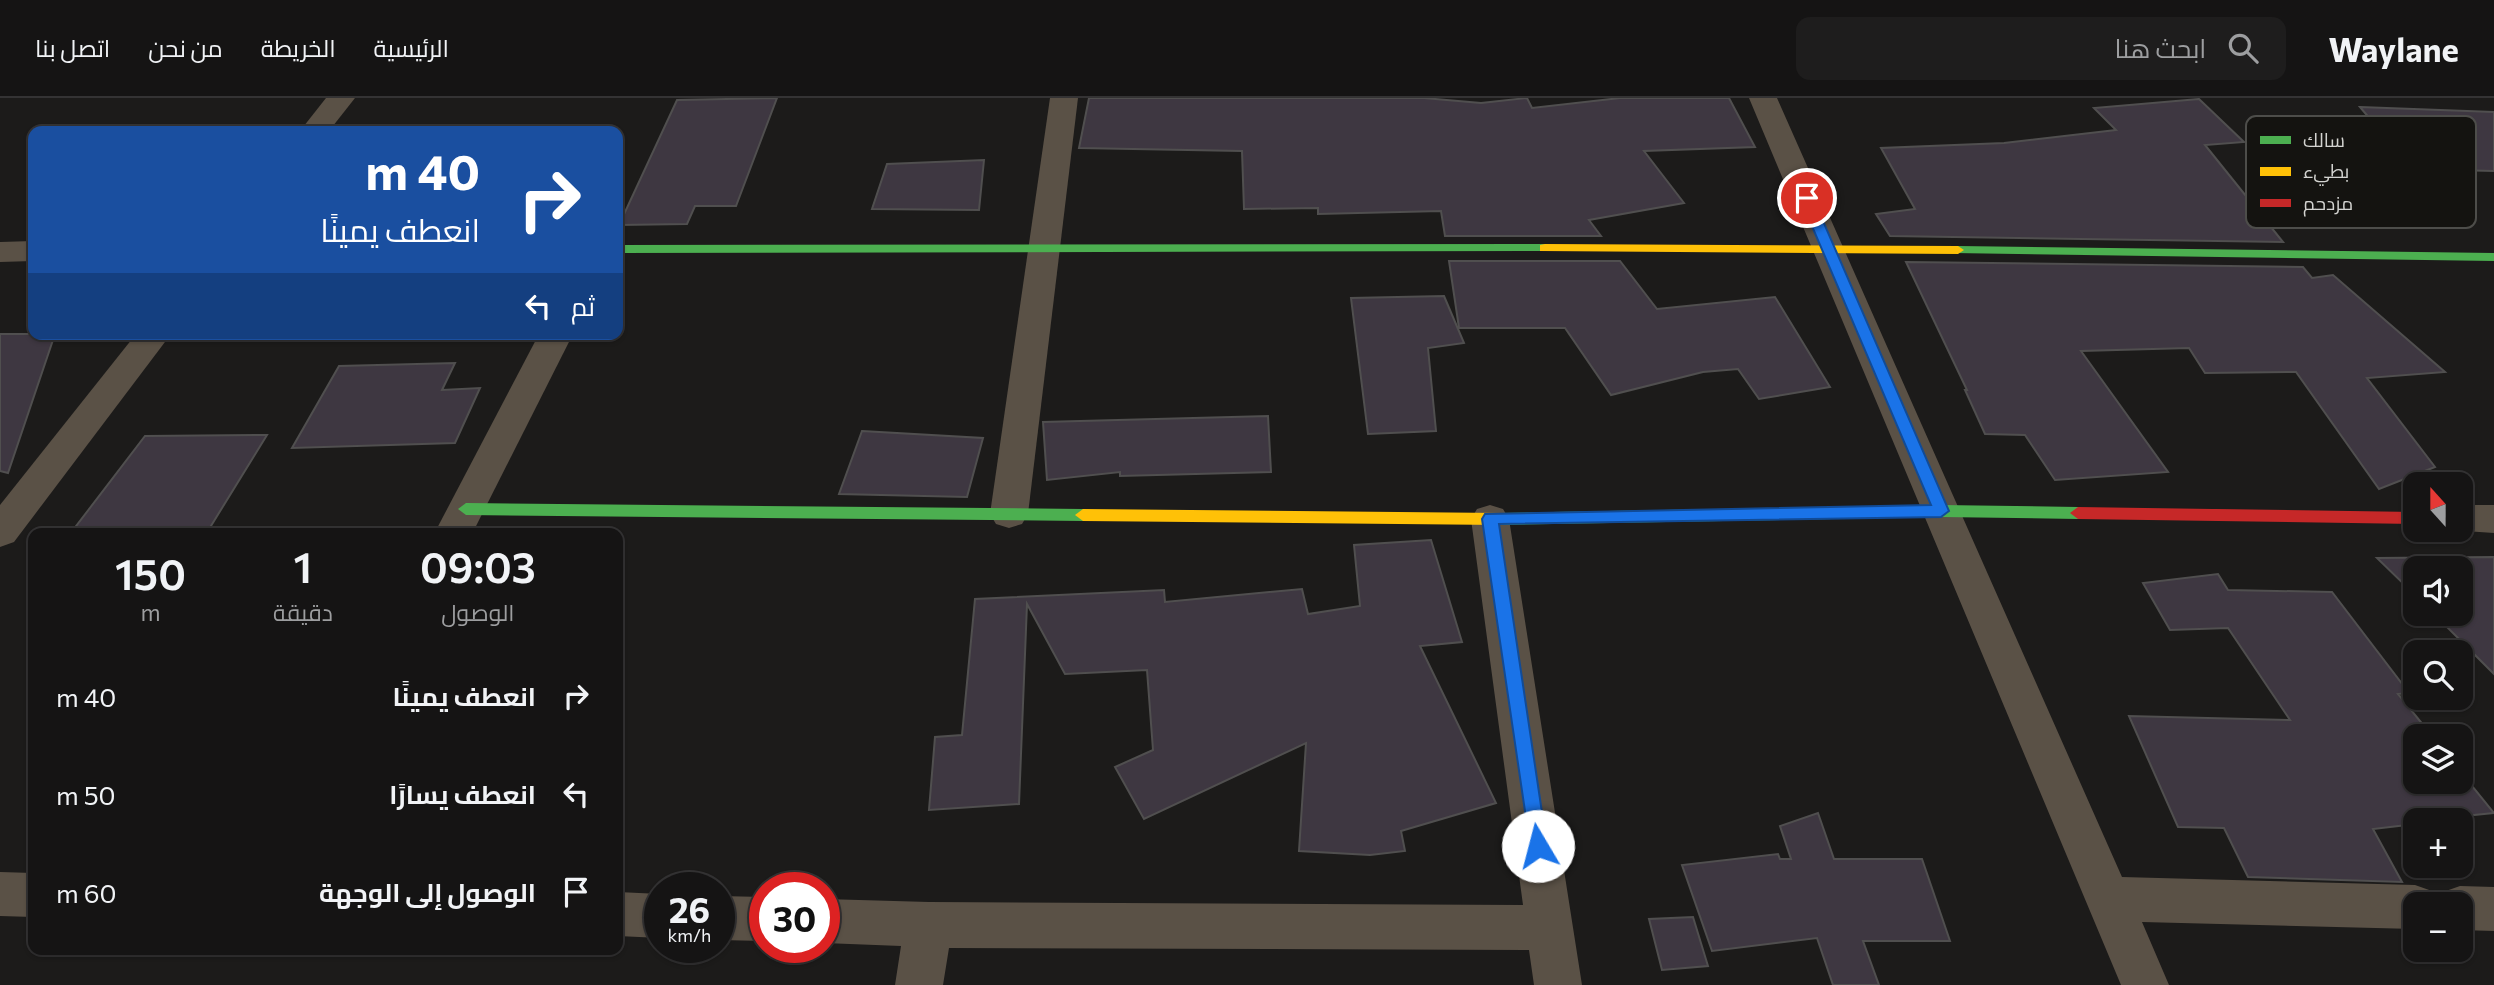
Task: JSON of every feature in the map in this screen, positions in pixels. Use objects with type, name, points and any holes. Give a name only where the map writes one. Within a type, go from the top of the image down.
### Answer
[{"type":"street","points":[[318,126],[341,98]]},
{"type":"street","points":[[1009,514],[1064,98]]},
{"type":"street","points":[[1763,98],[2145,985]]},
{"type":"street","points":[[623,249],[1828,248],[2494,257]]},
{"type":"street","points":[[0,252],[28,251]]},
{"type":"street","points":[[2,528],[149,340]]},
{"type":"street","points":[[553,340],[459,521],[1009,514],[1490,519],[1941,511],[2403,518]]},
{"type":"street","points":[[1490,519],[1558,985]]},
{"type":"street","points":[[2473,519],[2494,520]]},
{"type":"street","points":[[0,894],[28,895]]},
{"type":"street","points":[[2108,899],[2403,907]]},
{"type":"street","points":[[2473,908],[2494,909]]},
{"type":"street","points":[[623,914],[644,915]]},
{"type":"street","points":[[840,922],[929,925],[1550,928]]},
{"type":"street","points":[[919,985],[929,925]]},
{"type":"building","points":[[777,98],[736,206],[695,206],[687,224],[623,225],[623,216],[677,100]]},
{"type":"building","points":[[1089,98],[1424,98],[1481,103],[1527,98],[1532,108],[1620,98],[1729,98],[1755,147],[1644,151],[1684,203],[1589,220],[1601,236],[1445,236],[1441,211],[1318,214],[1318,208],[1244,209],[1242,151],[1079,148]]},
{"type":"building","points":[[2199,99],[2244,142],[2205,145],[2246,196],[2246,228],[2272,228],[2283,242],[1890,236],[1876,214],[1915,209],[1881,148],[2004,143],[2116,130],[2094,108]]},
{"type":"building","points":[[2360,107],[2494,112],[2494,171],[2476,171],[2476,116],[2368,116]]},
{"type":"building","points":[[984,160],[979,210],[872,209],[887,164]]},
{"type":"building","points":[[1449,261],[1620,261],[1657,309],[1775,297],[1830,387],[1759,399],[1738,369],[1703,372],[1611,395],[1565,328],[1459,328]]},
{"type":"building","points":[[1906,262],[2303,267],[2312,278],[2333,275],[2445,372],[2367,378],[2435,467],[2422,472],[2403,472],[2403,480],[2379,489],[2296,372],[2205,373],[2189,348],[2081,351],[2168,472],[2055,480],[2025,435],[1985,434]]},
{"type":"building","points":[[1444,296],[1464,343],[1428,348],[1436,431],[1368,434],[1351,298]]},
{"type":"building","points":[[0,334],[28,334],[28,340],[53,340],[8,473],[0,471]]},
{"type":"building","points":[[455,363],[442,390],[480,388],[455,443],[292,448],[339,366]]},
{"type":"building","points":[[1268,416],[1271,472],[1120,476],[1120,472],[1047,480],[1043,422]]},
{"type":"building","points":[[862,431],[983,438],[967,497],[839,494]]},
{"type":"building","points":[[267,435],[210,528],[75,528],[145,436]]},
{"type":"building","points":[[1431,540],[1462,642],[1420,646],[1496,803],[1401,831],[1405,851],[1370,855],[1299,851],[1306,743],[1144,819],[1115,767],[1153,750],[1147,670],[1065,674],[1027,604],[1019,804],[929,810],[935,737],[962,735],[975,599],[1164,590],[1165,602],[1302,589],[1308,614],[1360,606],[1354,545]]},
{"type":"building","points":[[2473,557],[2494,557],[2494,674],[2473,653],[2473,640],[2460,640],[2446,626],[2473,626]]},
{"type":"building","points":[[2377,558],[2403,558],[2403,583]]},
{"type":"building","points":[[2218,574],[2228,590],[2332,592],[2403,685],[2403,694],[2398,694],[2403,700],[2403,710],[2411,710],[2422,724],[2403,724],[2403,794],[2473,794],[2473,787],[2494,813],[2473,815],[2473,808],[2403,808],[2403,825],[2373,829],[2402,882],[2248,877],[2224,828],[2178,827],[2129,716],[2290,720],[2228,628],[2170,630],[2143,583]]},
{"type":"building","points":[[1818,813],[1834,859],[1922,859],[1950,941],[1863,941],[1879,985],[1833,985],[1817,938],[1712,951],[1682,865],[1778,854],[1780,859],[1791,859],[1780,826]]},
{"type":"building","points":[[1693,917],[1708,966],[1662,970],[1649,919]]},
{"type":"traffic: fast","points":[[623,249],[1545,248]]},
{"type":"traffic: fast","points":[[1958,250],[2494,257]]},
{"type":"traffic: fast","points":[[466,509],[1083,515]]},
{"type":"traffic: fast","points":[[1501,519],[1941,511],[2078,513]]},
{"type":"traffic: slow","points":[[1545,248],[1958,250]]},
{"type":"traffic: slow","points":[[1083,515],[1501,519]]},
{"type":"traffic: jam","points":[[2078,513],[2403,518]]},
{"type":"route","points":[[1538,846],[1490,519],[1941,511],[1807,198]]}]
